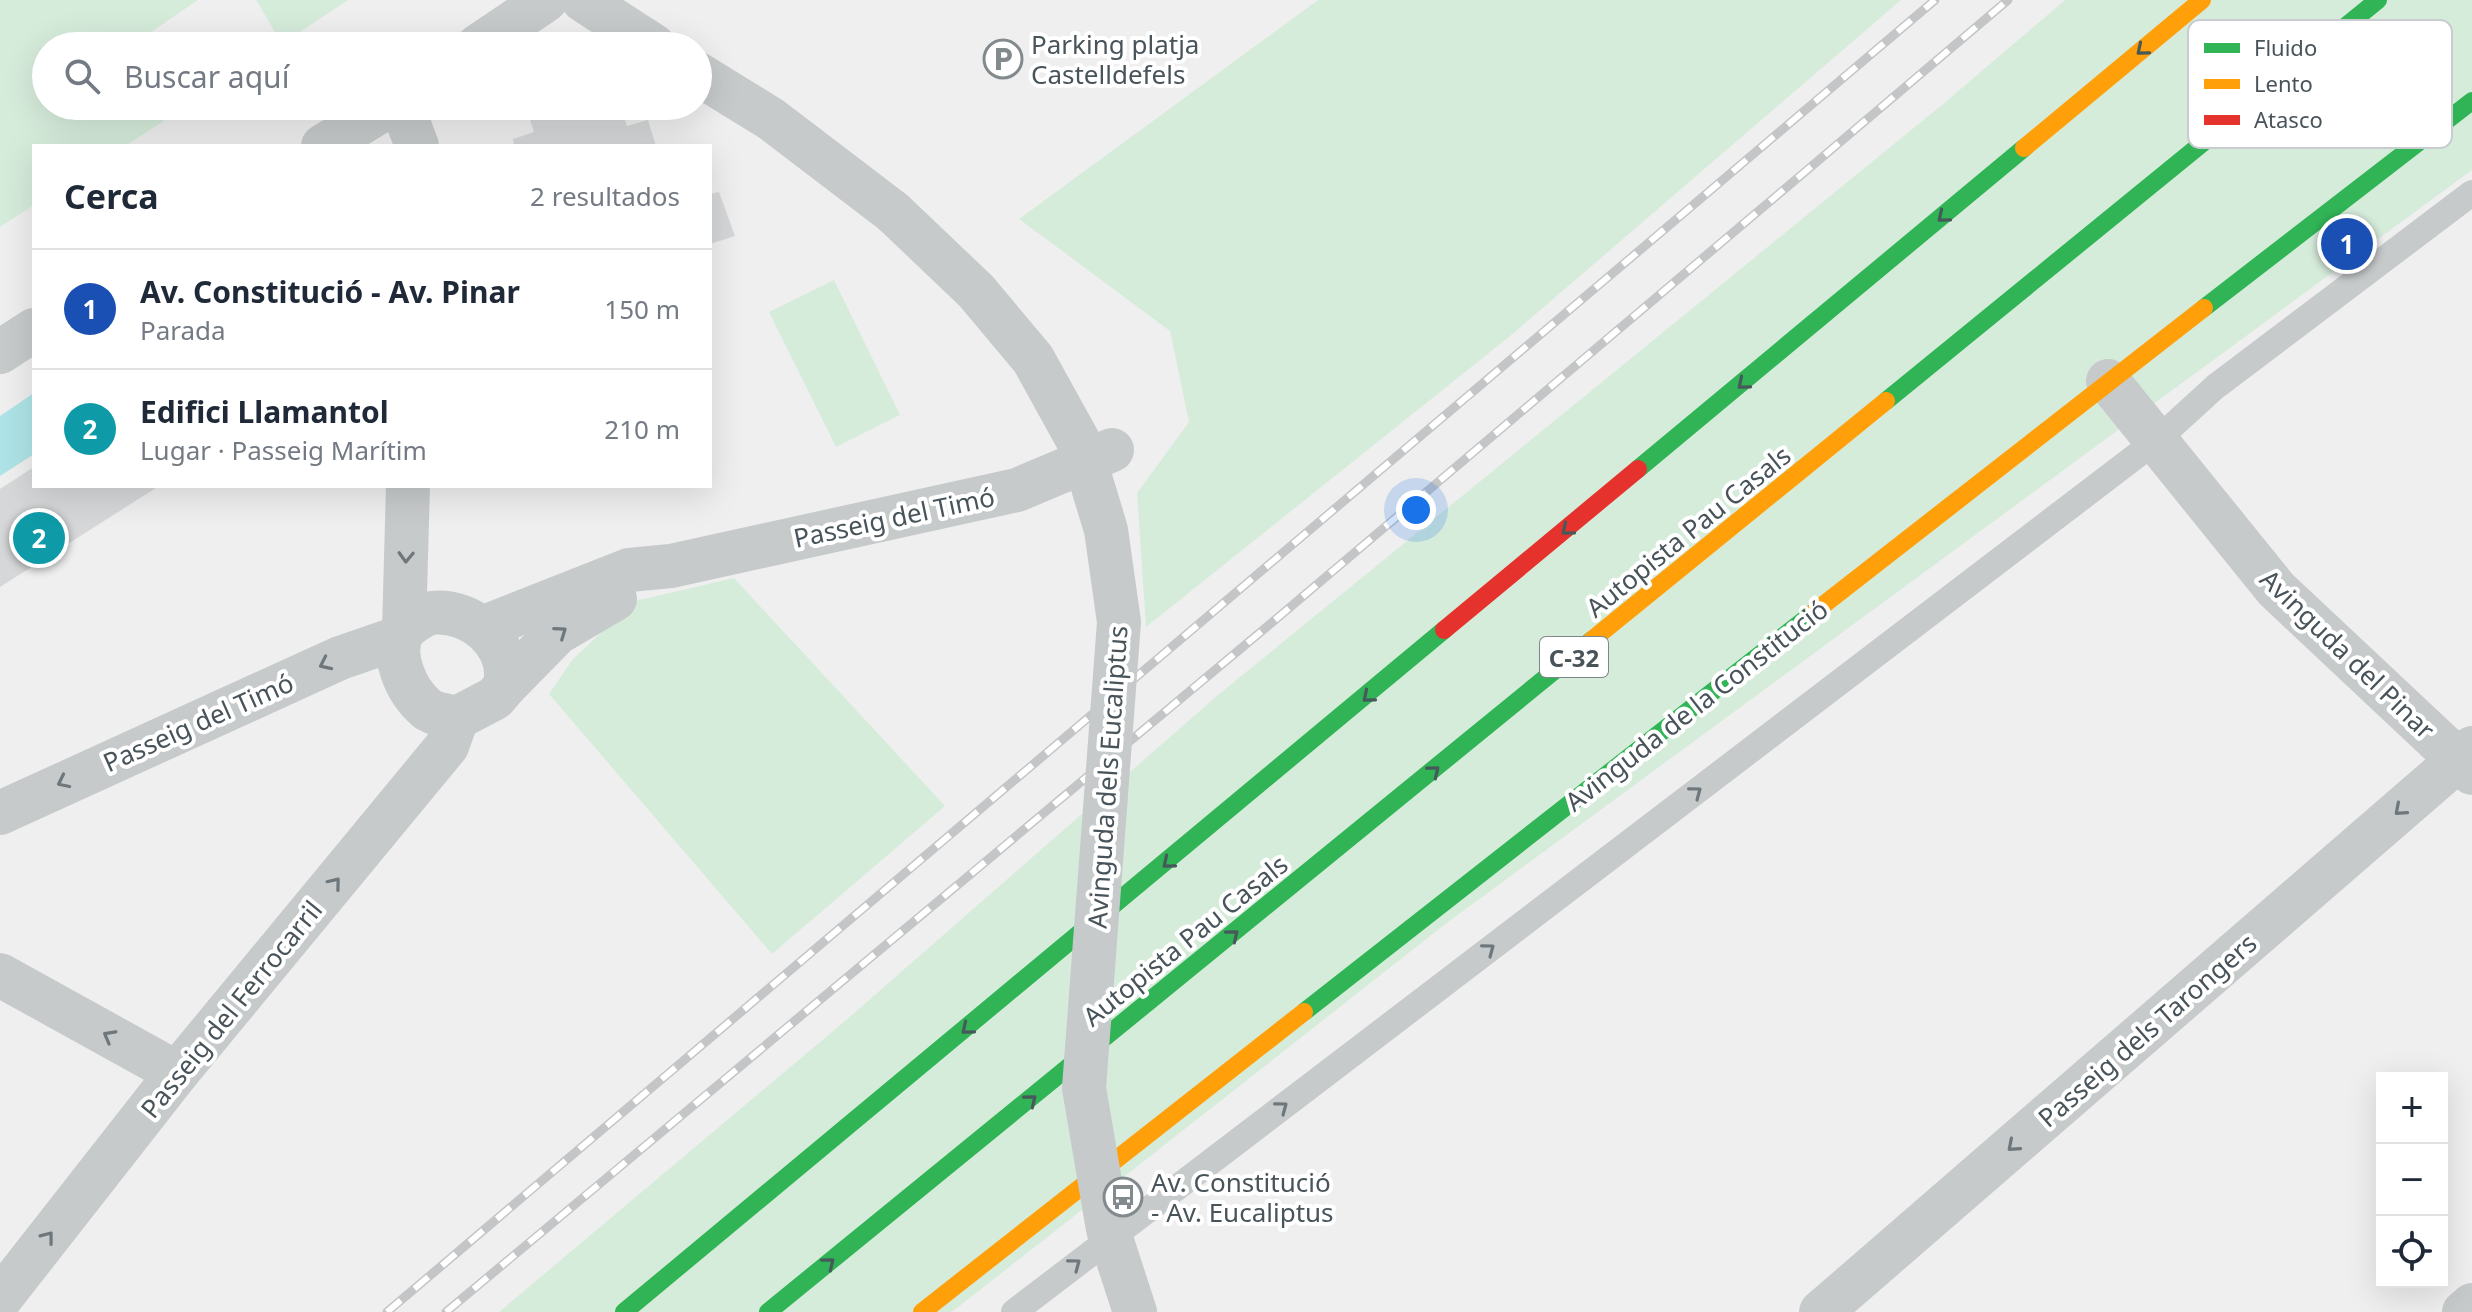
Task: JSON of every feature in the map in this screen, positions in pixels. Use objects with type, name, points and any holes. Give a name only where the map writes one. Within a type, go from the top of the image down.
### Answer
[{"type":"main road","points":[[624,1312],[2202,0]]},
{"type":"main road","name":"Autopista Pau Casals","points":[[2353,20],[2378,0]]},
{"type":"main road","name":"Avinguda de la Constitució","points":[[2452,116],[2472,101]]},
{"type":"main road","name":"Autopista Pau Casals","points":[[768,1312],[2196,148]]},
{"type":"main road","name":"Avinguda de la Constitució","points":[[922,1312],[2108,381],[2411,148]]},
{"type":"street","points":[[499,32],[546,0]]},
{"type":"street","points":[[583,0],[632,32]]},
{"type":"street","name":"Avinguda dels Eucaliptus","points":[[712,83],[771,119],[893,212],[976,291],[1033,359],[1080,444],[1106,530],[1119,622],[1084,1088],[1108,1229],[1135,1312]]},
{"type":"street","points":[[326,144],[366,120]]},
{"type":"street","points":[[407,120],[416,144]]},
{"type":"street","points":[[0,352],[32,331]]},
{"type":"street","name":"Avinguda del Pinar","points":[[2108,381],[2276,589],[2468,760]]},
{"type":"street","name":"Passeig del Timó","points":[[482,628],[629,570],[671,566],[1017,490],[1112,450]]},
{"type":"street","points":[[401,633],[428,613],[471,621],[492,635],[502,655],[505,686],[495,698],[457,718],[428,710],[407,682],[398,660],[408,488]]},
{"type":"street","name":"Passeig del Timó","points":[[505,686],[557,633],[671,566]]},
{"type":"street","name":"Passeig del Timó","points":[[0,813],[401,633]]},
{"type":"street","name":"Passeig del Ferrocarril","points":[[0,1299],[177,1073],[447,746],[457,718]]},
{"type":"street","name":"Passeig dels Tarongers","points":[[1821,1312],[2468,760]]},
{"type":"street","points":[[0,975],[177,1073]]},
{"type":"street","points":[[2464,1312],[2472,1305]]},
{"type":"lane","points":[[1014,1312],[2157,440],[2215,387],[2472,193]]},
{"type":"green space","points":[[0,0],[198,0],[151,32],[32,32],[32,120],[164,121],[128,144],[32,144],[32,206],[0,227]]},
{"type":"green space","points":[[256,0],[348,0],[300,32],[275,32]]},
{"type":"green space","points":[[1318,0],[1901,0],[1509,337],[1146,627],[1137,493],[1189,422],[1170,331],[1019,219]]},
{"type":"green space","points":[[2065,0],[2472,0],[2472,170],[1448,922],[952,1312],[499,1312],[845,1021],[1218,695],[1943,104]]},
{"type":"green space","points":[[834,280],[900,415],[836,447],[769,312]]},
{"type":"green space","points":[[734,578],[945,806],[772,954],[549,694],[573,659],[635,601]]},
{"type":"water","points":[[32,394],[32,455],[0,476],[0,416]]},
{"type":"building","points":[[530,120],[625,120],[627,126],[648,120],[655,144],[514,144],[513,139],[534,132]]},
{"type":"building","points":[[719,192],[735,236],[712,243],[712,194]]},
{"type":"building","points":[[32,468],[32,488],[156,488],[0,587],[0,489]]},
{"type":"railway","points":[[387,1312],[1935,0]]},
{"type":"railway","points":[[446,1312],[1269,625],[2008,0]]},
{"type":"traffic: fast","points":[[2353,20],[2378,0]]},
{"type":"traffic: fast","points":[[2452,116],[2472,101]]},
{"type":"traffic: fast","points":[[1638,469],[2024,148]]},
{"type":"traffic: fast","points":[[1886,401],[2196,148]]},
{"type":"traffic: fast","points":[[2204,308],[2411,148]]},
{"type":"traffic: fast","points":[[1304,1012],[1813,613]]},
{"type":"traffic: fast","points":[[624,1312],[1444,630]]},
{"type":"traffic: fast","points":[[768,1312],[1592,640]]},
{"type":"traffic: slow","points":[[2024,148],[2202,0]]},
{"type":"traffic: slow","points":[[1813,613],[2204,308]]},
{"type":"traffic: slow","points":[[1592,640],[1886,401]]},
{"type":"traffic: slow","points":[[922,1312],[1304,1012]]},
{"type":"traffic: jam","points":[[1444,630],[1638,469]]},
{"type":"place","name":"Parking platja Castelldefels","points":[[1003,59]]},
{"type":"place","name":"Av. Constitució - Av. Pinar","points":[[2347,244]]},
{"type":"place","name":"Edifici Llamantol","points":[[39,538]]},
{"type":"place","name":"Av. Constitució - Av. Eucaliptus","points":[[1123,1197]]}]
